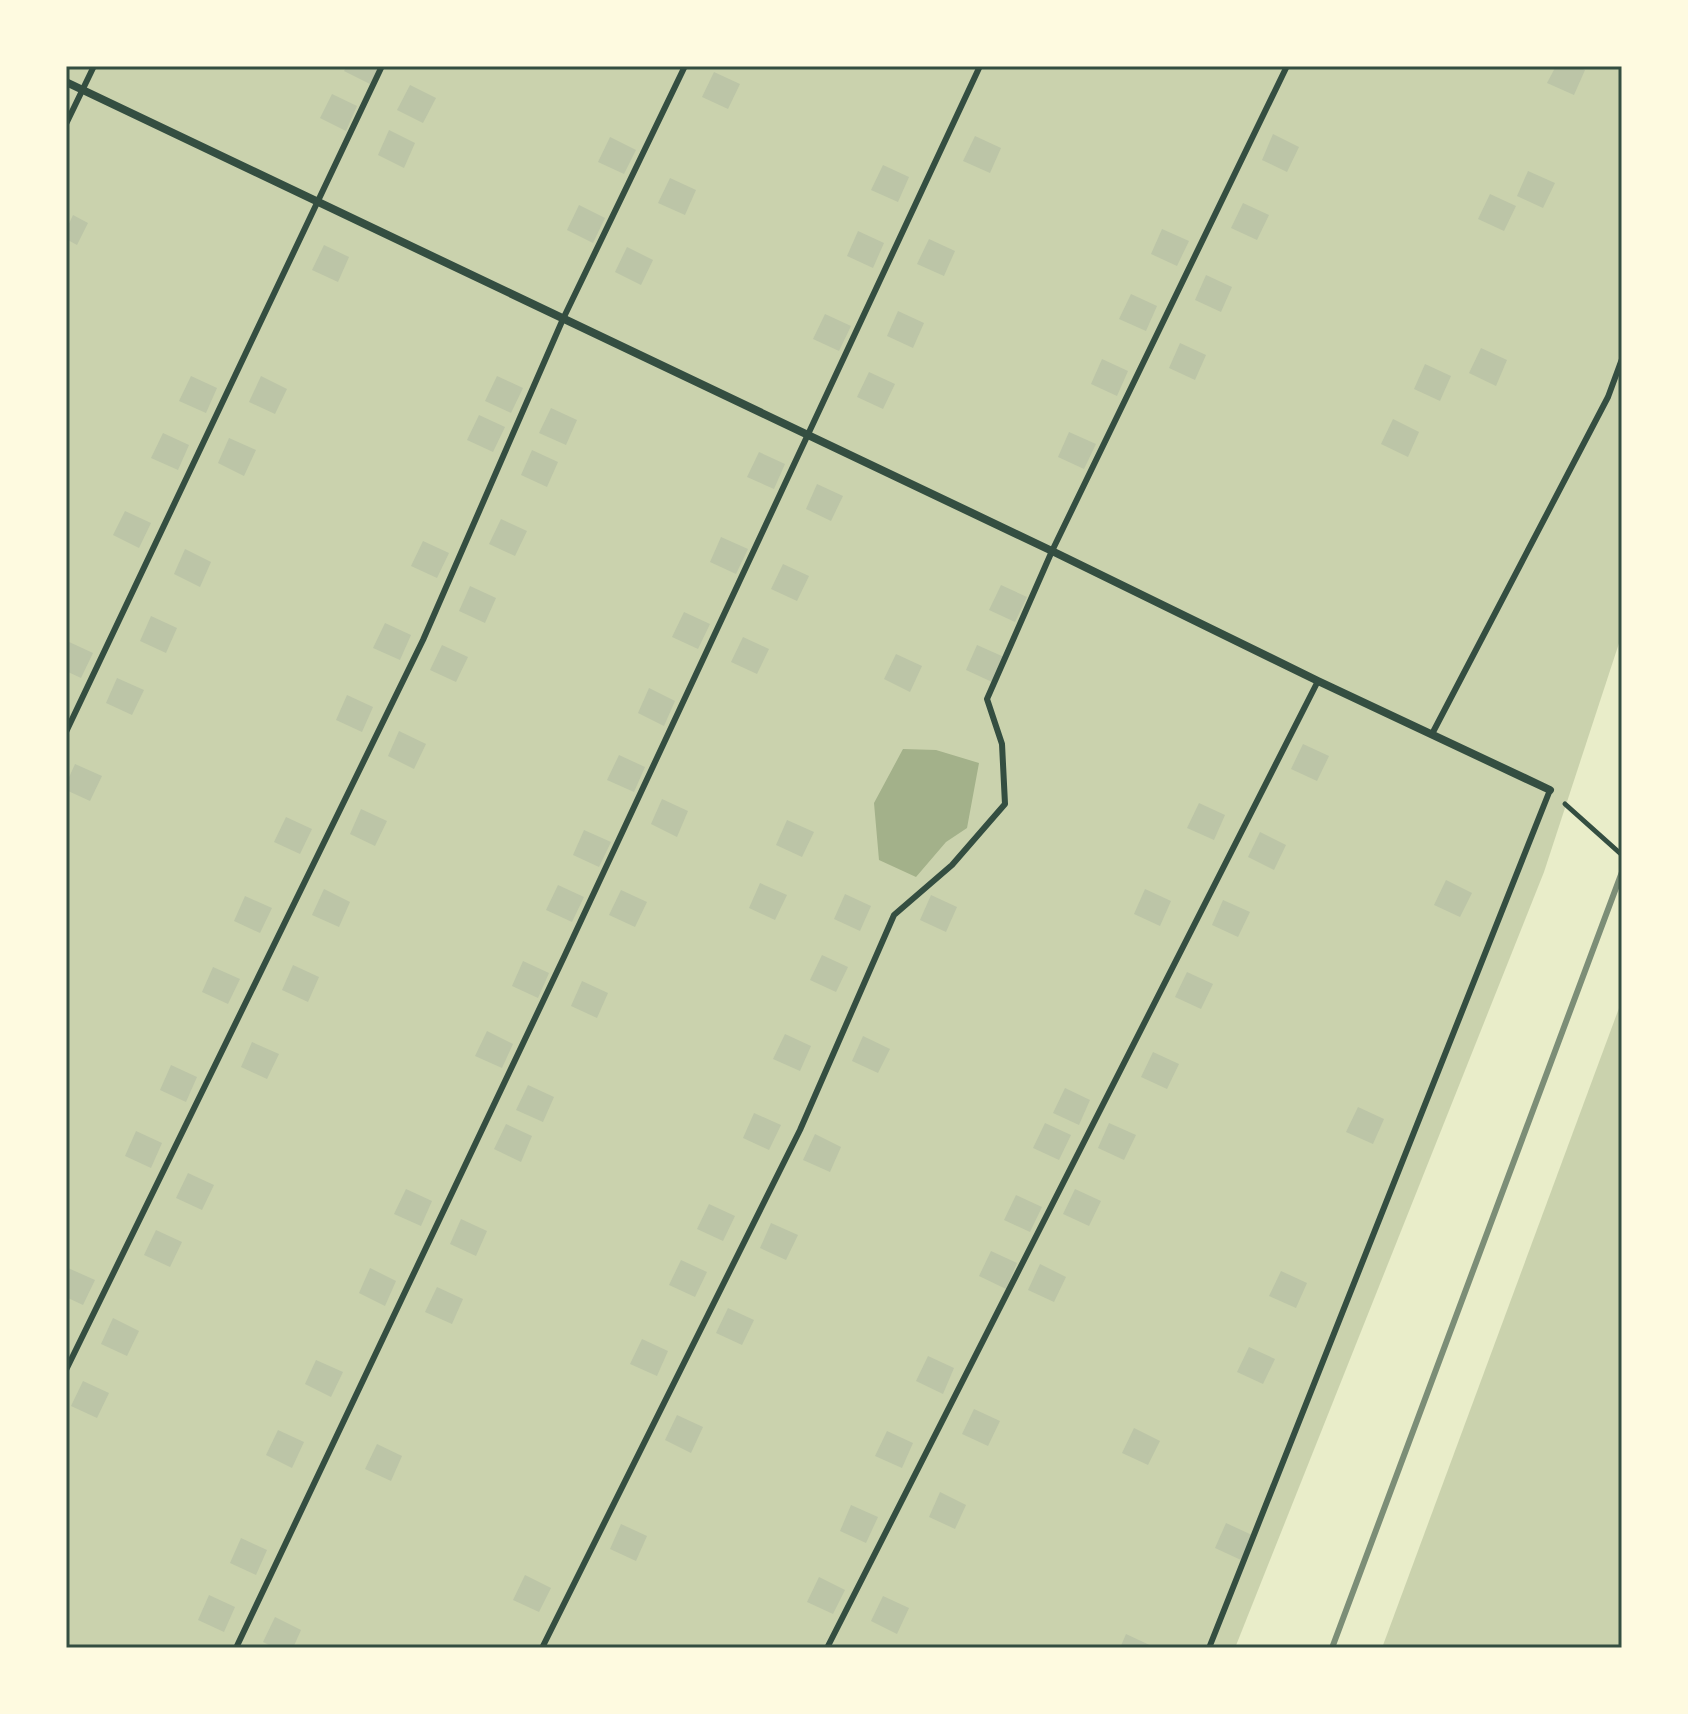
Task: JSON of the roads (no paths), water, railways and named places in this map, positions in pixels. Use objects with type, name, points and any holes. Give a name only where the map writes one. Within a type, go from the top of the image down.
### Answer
[{"type":"street","points":[[66,82],[1550,790]]},
{"type":"lane","points":[[66,124],[94,66]]},
{"type":"lane","points":[[66,732],[382,66]]},
{"type":"lane","points":[[66,1370],[423,640],[563,319],[685,66]]},
{"type":"lane","points":[[236,1648],[564,957],[980,66]]},
{"type":"lane","points":[[542,1648],[800,1130],[894,915],[952,865],[1005,804],[1002,744],[987,699],[1052,551],[1287,66]]},
{"type":"lane","points":[[1432,734],[1608,397],[1622,359]]},
{"type":"lane","points":[[827,1648],[1318,681]]},
{"type":"lane","points":[[1209,1648],[1550,790]]},
{"type":"railway","points":[[1332,1648],[1622,872]]}]
